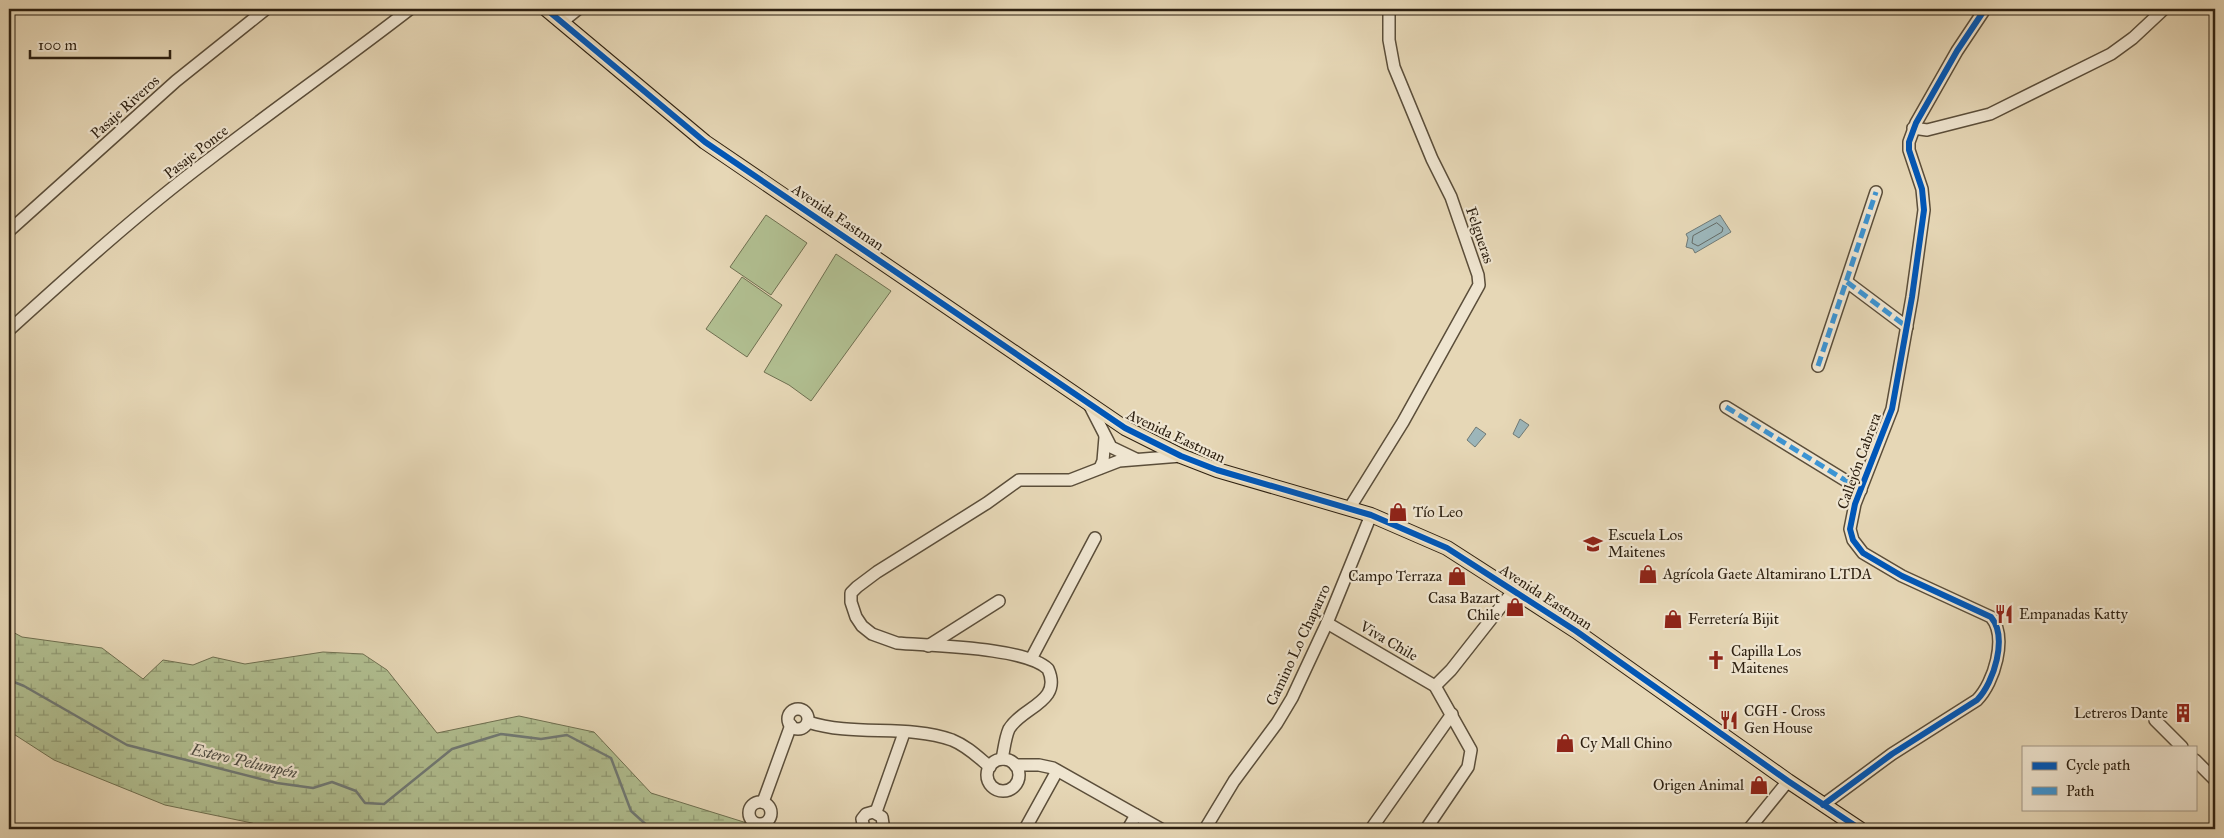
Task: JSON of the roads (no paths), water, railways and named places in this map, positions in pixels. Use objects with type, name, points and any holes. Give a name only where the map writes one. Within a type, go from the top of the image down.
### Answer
[{"type":"main road","name":"Avenida Eastman","points":[[546,9],[705,142],[1125,428],[1181,456],[1217,470],[1371,515],[1447,548],[1637,672],[1788,781],[1860,829]]},
{"type":"street","name":"Pasaje Riveros","points":[[9,231],[176,81],[266,9]]},
{"type":"street","name":"Pasaje Ponce","points":[[9,330],[86,261],[207,161],[410,9]]},
{"type":"street","points":[[562,22],[578,9]]},
{"type":"street","name":"Felgueras","points":[[1349,509],[1403,422],[1479,285],[1478,276],[1451,197],[1432,159],[1394,67],[1389,40],[1389,9]]},
{"type":"street","name":"Callejón Cabrera","points":[[1823,805],[1892,754],[1977,700],[1990,683],[2000,640],[1997,626],[1988,614],[1902,576],[1859,549],[1853,540],[1850,530],[1855,504],[1892,409],[1907,327],[1923,221],[1922,189],[1908,150],[1909,142],[1914,128],[1958,51],[1986,9]]},
{"type":"street","points":[[1914,128],[1927,130],[1990,114],[2111,54],[2133,38],[2164,9]]},
{"type":"street","points":[[1818,366],[1876,192]]},
{"type":"street","points":[[1847,282],[1907,327]]},
{"type":"street","points":[[1089,405],[1095,412],[1105,437],[1118,452],[1137,460]]},
{"type":"street","points":[[1726,408],[1861,490]]},
{"type":"street","points":[[1100,468],[1103,461],[1105,437]]},
{"type":"street","points":[[1015,765],[1019,773],[1017,783],[1005,791],[995,789],[987,776],[990,767],[1002,759],[1010,728],[1047,697],[1050,690],[1051,676],[1048,669],[1031,659],[1010,654],[897,643],[872,634],[856,617],[851,602],[851,593],[857,586],[987,503],[1019,480],[1070,480],[1082,477],[1119,461],[1181,456]]},
{"type":"street","name":"Camino Lo Chaparro","points":[[1205,829],[1234,781],[1277,723],[1292,698],[1327,623],[1371,515]]},
{"type":"street","points":[[1031,659],[1095,538]]},
{"type":"street","points":[[1435,686],[1451,670],[1514,590]]},
{"type":"street","points":[[928,646],[999,601]]},
{"type":"street","name":"Viva Chile","points":[[1327,623],[1435,686],[1471,750],[1468,768],[1426,829]]},
{"type":"street","points":[[763,802],[791,725],[788,716],[795,709],[805,710],[808,722]]},
{"type":"street","points":[[1371,829],[1452,714]]},
{"type":"street","points":[[2155,720],[2181,746]]},
{"type":"street","points":[[808,722],[822,727],[930,734],[952,740],[971,751],[990,767]]},
{"type":"street","points":[[791,725],[800,728],[808,722]]},
{"type":"street","points":[[876,812],[904,733]]},
{"type":"street","points":[[1002,759],[1015,765],[1039,764],[1057,771],[1161,829]]},
{"type":"street","points":[[2196,761],[2215,780]]},
{"type":"street","points":[[1026,829],[1057,771]]},
{"type":"street","points":[[1749,829],[1788,781]]},
{"type":"street","points":[[864,829],[861,823],[863,816],[869,812],[876,812],[883,820],[881,829]]},
{"type":"street","points":[[1128,829],[1136,815]]},
{"type":"water","points":[[1720,215],[1731,232],[1695,253],[1693,249],[1686,247],[1688,238],[1686,234]]},
{"type":"water","points":[[1520,419],[1529,425],[1519,438],[1513,434]]},
{"type":"water","points":[[1476,427],[1486,434],[1475,447],[1467,440]]},
{"type":"waterway","name":"Estero Pelumpén","points":[[9,680],[24,686],[127,745],[277,783],[313,788],[332,782],[356,791],[365,803],[384,804],[452,749],[501,734],[541,739],[567,735],[611,758],[631,811],[651,829]]},
{"type":"place","name":"Tío Leo","points":[[1398,512]]},
{"type":"place","name":"Escuela Los Maitenes","points":[[1593,544]]},
{"type":"place","name":"Agrícola Gaete Altamirano LTDA","points":[[1648,574]]},
{"type":"place","name":"Campo Terraza","points":[[1457,576]]},
{"type":"place","name":"Casa Bazart Chile","points":[[1515,607]]},
{"type":"place","name":"Empanadas Katty","points":[[2004,614]]},
{"type":"place","name":"Ferretería Bijit","points":[[1673,619]]},
{"type":"place","name":"Capilla Los Maitenes","points":[[1716,660]]},
{"type":"place","name":"Letreros Dante","points":[[2183,713]]},
{"type":"place","name":"CGH - Cross Gen House","points":[[1729,720]]},
{"type":"place","name":"Cy Mall Chino","points":[[1565,743]]},
{"type":"place","name":"Origen Animal","points":[[1759,785]]}]
